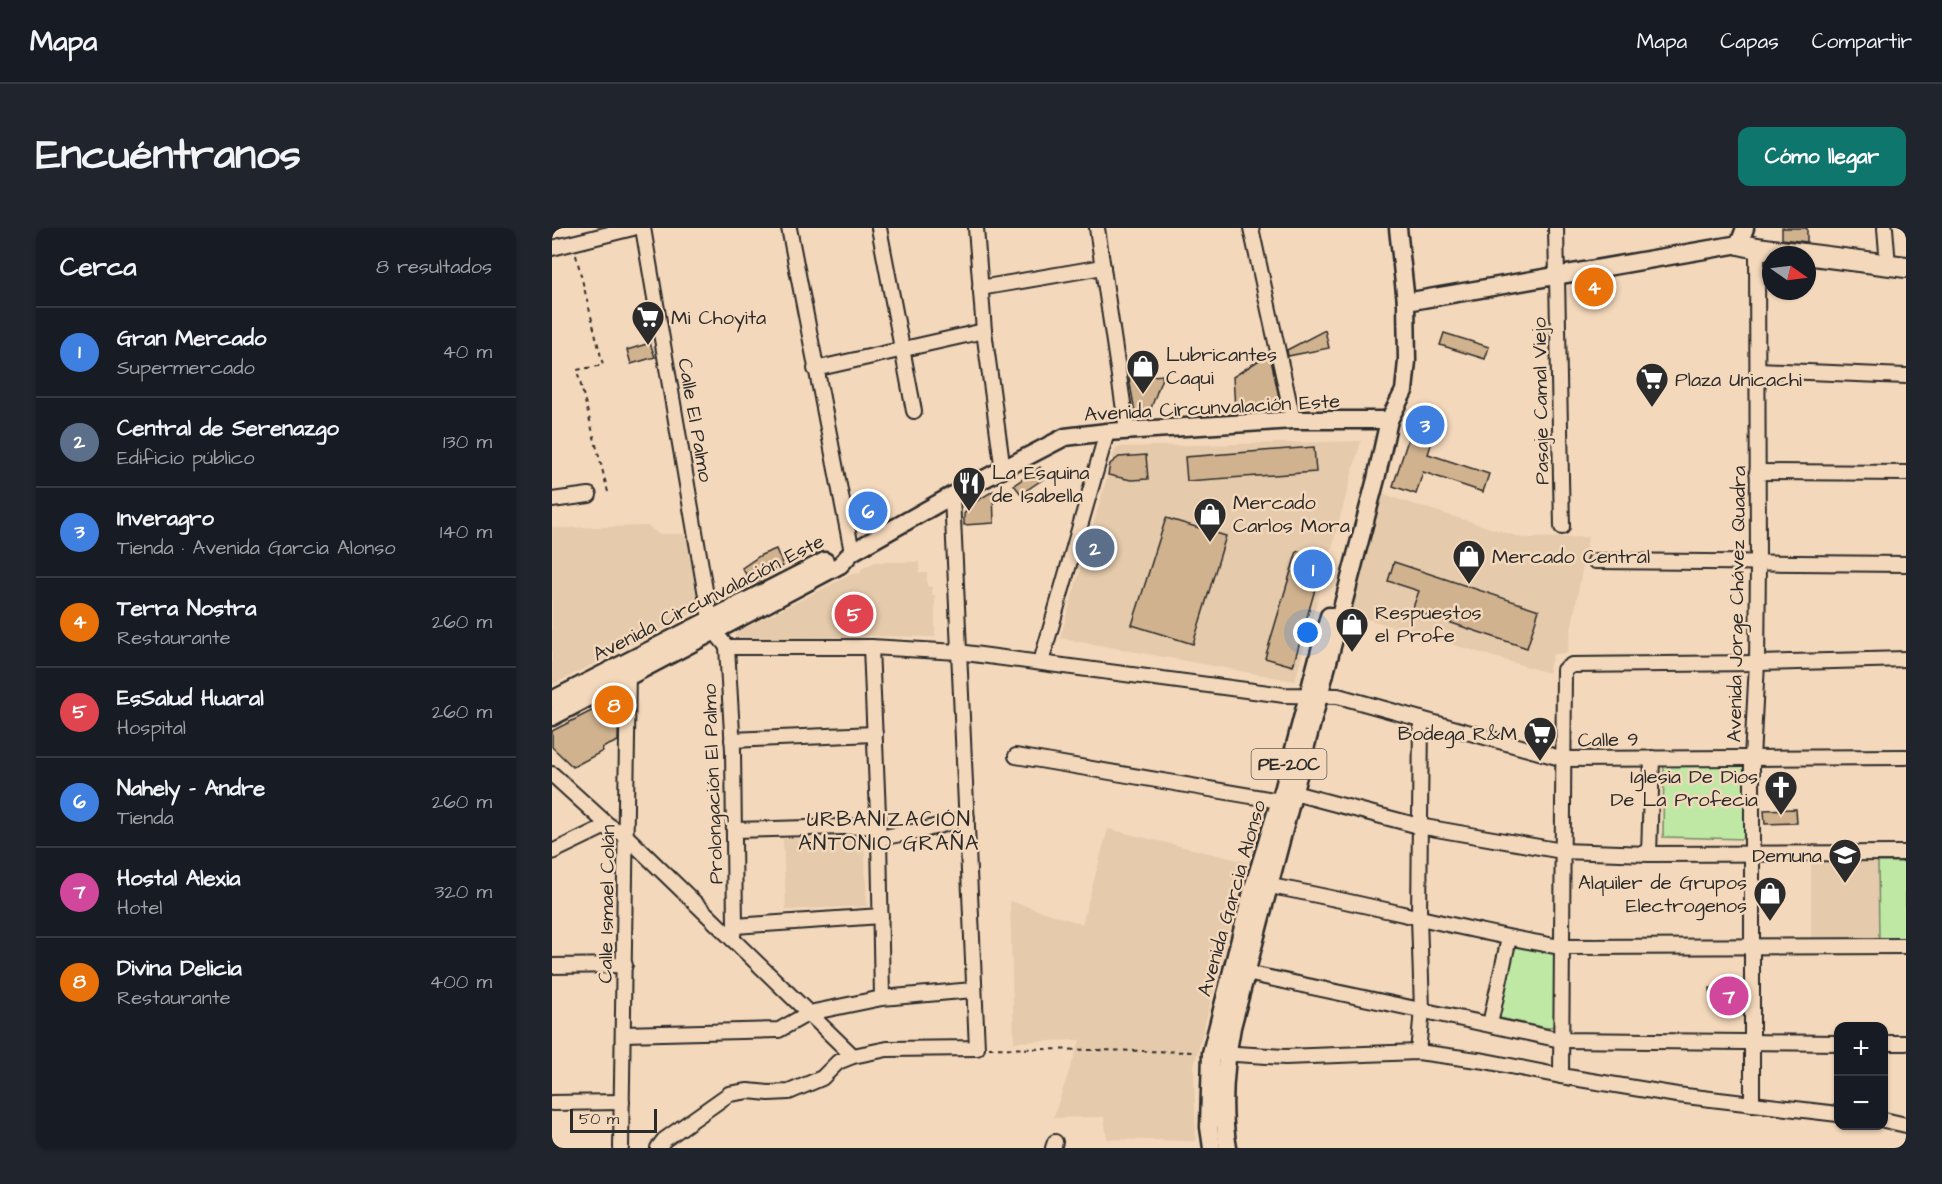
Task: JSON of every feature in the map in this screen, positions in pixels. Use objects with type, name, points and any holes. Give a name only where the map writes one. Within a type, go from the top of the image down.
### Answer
[{"type":"highway","points":[[1747,240],[1897,266]]},
{"type":"main road","name":"PE-20C","points":[[1398,228],[1406,302]]},
{"type":"main road","points":[[1406,302],[1747,240]]},
{"type":"main road","name":"Avenida Garcia Alonso","points":[[1219,1053],[1261,887],[1287,797],[1356,517],[1376,479],[1389,420],[1404,392],[1407,361],[1406,302]]},
{"type":"main road","name":"Avenida Circunvalación Este","points":[[552,700],[628,660],[713,626],[840,565],[852,552],[1065,437],[1127,430],[1293,420],[1389,420]]},
{"type":"main road","name":"Avenida Circunvalación Este","points":[[552,717],[628,678],[713,626]]},
{"type":"main road","name":"PE-20C","points":[[1212,1148],[1209,1127],[1219,1053]]},
{"type":"main road","name":"PE-20C","points":[[1219,1053],[1228,1148]]},
{"type":"street","points":[[552,248],[633,228]]},
{"type":"street","name":"Calle El Palmo","points":[[643,228],[713,626]]},
{"type":"street","points":[[789,228],[852,552]]},
{"type":"street","points":[[879,228],[914,411]]},
{"type":"street","points":[[976,228],[984,331],[1003,471]]},
{"type":"street","points":[[1097,228],[1127,430]]},
{"type":"street","points":[[1251,228],[1293,420]]},
{"type":"street","name":"Pasaje Camal Viejo","points":[[1556,228],[1562,527]]},
{"type":"street","points":[[1885,228],[1897,266]]},
{"type":"street","name":"Avenida Jorge Chávez Quadra","points":[[1747,240],[1758,370],[1757,663],[1752,759],[1752,1104]]},
{"type":"street","points":[[980,288],[1103,267]]},
{"type":"street","points":[[815,369],[984,331]]},
{"type":"street","points":[[1758,370],[1906,376]]},
{"type":"street","points":[[1041,662],[1107,432]]},
{"type":"street","points":[[1757,472],[1906,473]]},
{"type":"street","points":[[552,500],[589,495]]},
{"type":"street","points":[[658,1148],[664,1140],[729,1094],[748,1091],[769,1094],[789,1092],[822,1078],[838,1062],[853,1056],[887,1049],[977,1048],[952,496]]},
{"type":"street","points":[[1595,561],[1906,564]]},
{"type":"street","points":[[713,626],[727,647]]},
{"type":"street","name":"Calle 9","points":[[727,647],[871,647],[958,652],[1284,695],[1338,696],[1564,759],[1906,757]]},
{"type":"street","name":"Prolongación El Palmo","points":[[727,647],[735,830],[733,933]]},
{"type":"street","points":[[871,647],[882,998]]},
{"type":"street","points":[[1561,1076],[1564,670],[1572,665],[1906,659]]},
{"type":"street","name":"Calle Ismael Colán","points":[[621,1148],[628,660]]},
{"type":"street","points":[[1418,1052],[1422,1010],[1419,917],[1421,719]]},
{"type":"street","points":[[732,740],[874,734]]},
{"type":"street","points":[[1016,756],[1287,797],[1419,826],[1562,851],[1649,854],[1906,853]]},
{"type":"street","points":[[1649,854],[1653,758]]},
{"type":"street","points":[[552,774],[608,825],[627,837],[733,933],[853,1056]]},
{"type":"street","points":[[735,830],[878,832],[923,830],[966,818]]},
{"type":"street","points":[[552,852],[608,825]]},
{"type":"street","points":[[1261,887],[1329,896],[1509,938],[1561,947],[1906,946]]},
{"type":"street","points":[[733,933],[881,916]]},
{"type":"street","points":[[1490,1024],[1509,938]]},
{"type":"street","points":[[552,966],[624,964]]},
{"type":"street","points":[[1240,972],[1561,1040],[1834,1042]]},
{"type":"street","points":[[623,1034],[779,1030],[809,1013],[882,998],[973,990]]},
{"type":"street","points":[[1888,1043],[1906,1043]]},
{"type":"street","points":[[1219,1053],[1285,1057],[1418,1052],[1485,1061],[1677,1095],[1834,1113]]},
{"type":"street","points":[[552,1103],[622,1102]]},
{"type":"street","points":[[1888,1121],[1906,1125]]},
{"type":"path","points":[[573,243],[603,365],[577,370],[608,492]]},
{"type":"path","points":[[977,1048],[1219,1053]]},
{"type":"shaded area","name":"Mercado Carlos Mora","points":[[1361,441],[1295,681],[1060,638],[1116,447]]},
{"type":"shaded area","name":"Mercado Central","points":[[1381,494],[1523,538],[1588,537],[1567,653],[1553,654],[1548,673],[1350,614]]},
{"type":"shaded area","points":[[648,526],[658,534],[691,534],[703,608],[552,685],[552,527]]},
{"type":"shaded area","points":[[875,562],[919,562],[919,573],[927,573],[927,586],[932,587],[932,595],[935,595],[935,637],[871,636],[735,640],[735,633],[852,574],[861,573],[861,569]]},
{"type":"shaded area","points":[[1108,829],[1247,862],[1194,1066],[1196,1141],[1107,1139],[1104,1117],[1053,1118],[1080,1040],[1014,1042],[1010,901],[1082,924]]},
{"type":"shaded area","points":[[864,835],[867,906],[786,910],[783,839]]},
{"type":"shaded area","name":"Demuna","points":[[1878,862],[1879,939],[1811,939],[1811,863]]},
{"type":"green space","points":[[1664,759],[1749,761],[1747,839],[1663,837]]},
{"type":"green space","points":[[1878,862],[1906,862],[1906,938],[1879,939]]},
{"type":"green space","points":[[1515,945],[1556,949],[1557,1025],[1547,1028],[1499,1018]]},
{"type":"building","points":[[1782,228],[1807,228],[1807,242],[1782,239]]},
{"type":"building","points":[[1325,330],[1329,348],[1288,356],[1287,350]]},
{"type":"building","points":[[1444,333],[1489,347],[1485,359],[1440,345]]},
{"type":"building","points":[[650,343],[655,357],[631,364],[627,350]]},
{"type":"building","points":[[1270,355],[1280,402],[1278,405],[1235,408],[1233,377]]},
{"type":"building","name":"Lubricantes Caqui","points":[[1163,375],[1149,414],[1136,418],[1129,378]]},
{"type":"building","points":[[1416,415],[1438,423],[1428,454],[1489,474],[1483,492],[1423,472],[1416,494],[1393,486]]},
{"type":"building","points":[[1314,447],[1316,472],[1187,481],[1185,457]]},
{"type":"building","points":[[1146,455],[1148,479],[1131,480],[1108,475],[1110,464],[1119,457]]},
{"type":"building","points":[[1040,467],[1046,477],[1021,494],[1014,485]]},
{"type":"building","points":[[993,491],[994,523],[964,525],[964,514],[970,505]]},
{"type":"building","points":[[1166,518],[1226,536],[1193,644],[1132,625]]},
{"type":"building","points":[[776,549],[783,566],[760,575],[762,579],[753,585],[742,568],[761,555]]},
{"type":"building","points":[[1297,551],[1324,558],[1293,666],[1265,658]]},
{"type":"building","points":[[1394,562],[1539,610],[1527,648],[1412,610],[1419,591],[1388,581]]},
{"type":"building","points":[[619,697],[618,741],[602,748],[603,751],[573,767],[552,747],[552,731]]},
{"type":"building","name":"Iglesia De Dios De La Profecia","points":[[1796,809],[1797,823],[1765,824],[1764,810]]},
{"type":"building","points":[[1743,987],[1743,1003],[1711,1004],[1710,988]]},
{"type":"place","name":"Terra Nostra","points":[[1594,287]]},
{"type":"place","name":"Mi Choyita","points":[[648,346]]},
{"type":"place","name":"Lubricantes Caqui","points":[[1143,395]]},
{"type":"place","name":"Plaza Unicachi","points":[[1652,408]]},
{"type":"place","name":"Inveragro","points":[[1425,425]]},
{"type":"place","name":"Nahely - Andre","points":[[868,511]]},
{"type":"place","name":"La Esquina de Isabella","points":[[969,512]]},
{"type":"place","name":"Mercado Carlos Mora","points":[[1210,543]]},
{"type":"place","name":"Central de Serenazgo","points":[[1095,548]]},
{"type":"place","name":"Gran Mercado","points":[[1313,569]]},
{"type":"place","name":"Mercado Central","points":[[1469,585]]},
{"type":"place","name":"EsSalud Huaral","points":[[854,614]]},
{"type":"place","name":"Respuestos el Profe","points":[[1352,653]]},
{"type":"place","name":"Divina Delicia","points":[[614,705]]},
{"type":"place","name":"Bodega R&M","points":[[1540,762]]},
{"type":"place","name":"Iglesia De Dios De La Profecia","points":[[1781,816]]},
{"type":"place","name":"Demuna","points":[[1845,884]]},
{"type":"place","name":"Alquiler de Grupos Electrogenos","points":[[1770,922]]},
{"type":"place","name":"Hostal Alexia","points":[[1729,996]]},
{"type":"district","name":"URBANIZACIÓN ANTONIO GRAÑA","points":[[889,831]]}]
